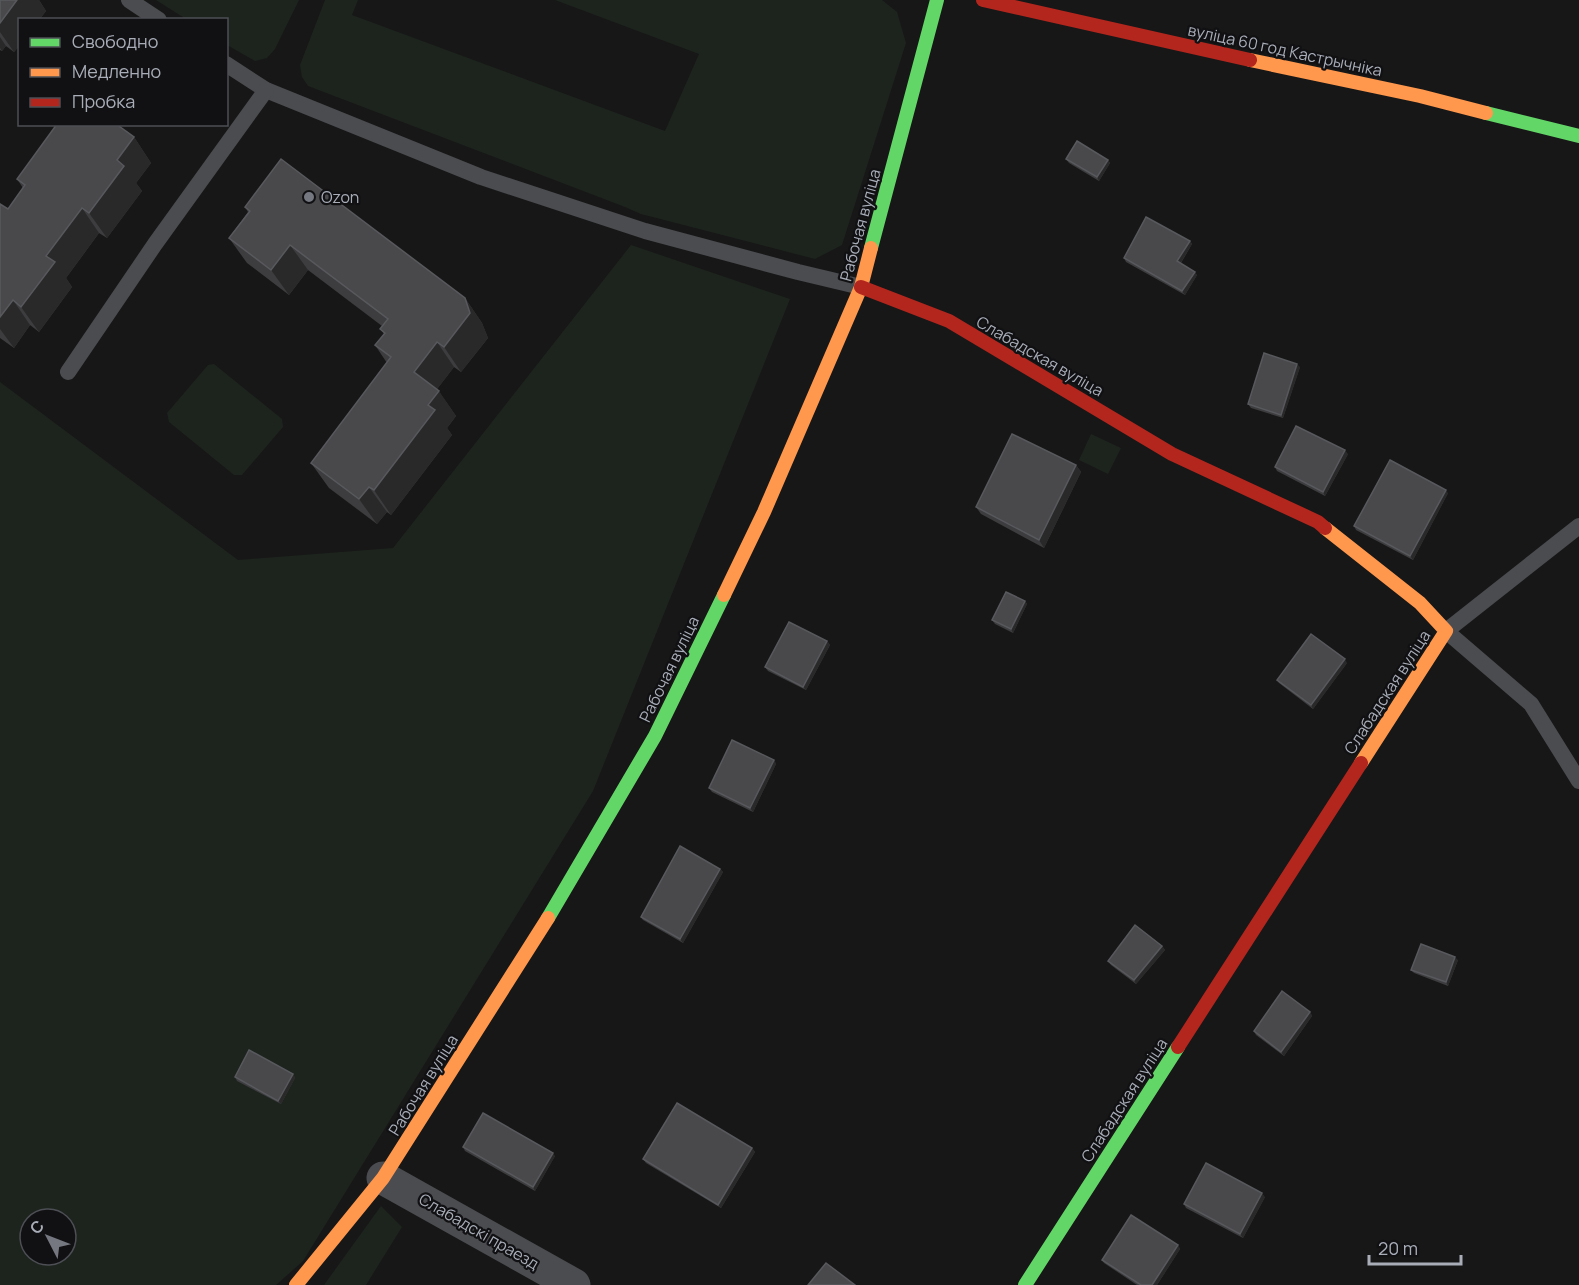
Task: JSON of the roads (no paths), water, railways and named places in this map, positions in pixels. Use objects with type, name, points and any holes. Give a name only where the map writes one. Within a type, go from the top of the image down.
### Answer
[{"type":"street","name":"Рабочая вуліца","points":[[296,1285],[383,1178],[559,901],[655,736],[764,512],[861,286],[937,0]]},
{"type":"street","name":"вуліца 60 год Кастрычніка","points":[[983,0],[1111,30],[1420,96],[1579,136]]},
{"type":"street","name":"Слабадская вуліца","points":[[861,286],[949,321],[1172,454],[1318,522],[1420,603],[1446,631],[1025,1285]]},
{"type":"street","name":"Слабадскі праезд","points":[[383,1178],[574,1285]]},
{"type":"lane","points":[[129,0],[156,18]]},
{"type":"lane","points":[[228,65],[266,90],[481,177],[645,231],[798,272],[861,286]]},
{"type":"lane","points":[[68,372],[155,244],[266,90]]},
{"type":"lane","points":[[1579,526],[1446,631],[1531,704],[1579,782]]},
{"type":"place","name":"Ozon","points":[[309,197]]}]
